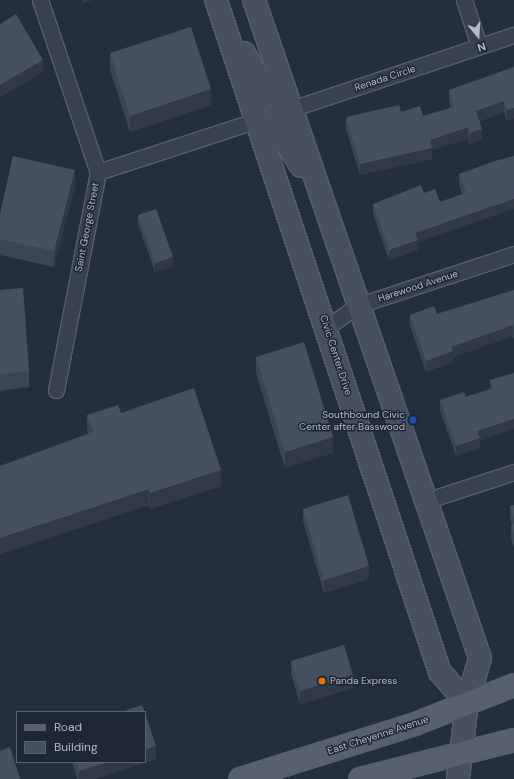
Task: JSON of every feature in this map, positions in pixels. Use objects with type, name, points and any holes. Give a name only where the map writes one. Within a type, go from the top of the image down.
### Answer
[{"type":"main road","points":[[254,0],[324,205],[428,500],[480,658],[467,704],[458,779]]},
{"type":"main road","points":[[218,4],[271,101],[282,108],[291,109]]},
{"type":"main road","name":"Civic Center Drive","points":[[218,4],[327,327],[440,672],[467,704]]},
{"type":"main road","points":[[256,120],[279,130],[324,205]]},
{"type":"main road","name":"East Cheyenne Avenue","points":[[240,779],[415,724],[514,685]]},
{"type":"main road","points":[[360,779],[514,740]]},
{"type":"street","name":"Saint George Street","points":[[40,0],[98,172],[56,390]]},
{"type":"street","points":[[464,0],[479,46]]},
{"type":"street","name":"Renada Circle","points":[[291,109],[514,35]]},
{"type":"street","points":[[98,172],[256,120]]},
{"type":"street","name":"Harewood Avenue","points":[[327,327],[359,305],[514,254]]},
{"type":"street","points":[[428,500],[514,472]]},
{"type":"building","points":[[16,14],[43,60],[0,85],[0,24]]},
{"type":"building","points":[[191,27],[211,89],[130,116],[110,53]]},
{"type":"building","points":[[514,67],[514,108],[507,110],[504,101],[476,111],[482,129],[469,133],[468,127],[430,140],[432,148],[360,164],[346,117],[399,105],[401,112],[420,106],[423,116],[454,107],[449,90]]},
{"type":"building","points":[[13,156],[75,170],[54,251],[0,239],[0,214]]},
{"type":"building","points":[[514,156],[514,199],[415,233],[418,240],[389,250],[373,204],[421,185],[424,193],[435,189],[440,202],[466,193],[459,174]]},
{"type":"building","points":[[156,209],[173,257],[155,263],[138,215]]},
{"type":"building","points":[[23,288],[29,371],[0,374],[0,290]]},
{"type":"building","points":[[514,290],[514,328],[513,325],[451,347],[453,351],[426,361],[410,315],[434,306],[437,314]]},
{"type":"building","points":[[304,342],[333,437],[285,452],[256,357]]},
{"type":"building","points":[[514,373],[514,419],[477,431],[480,438],[456,446],[440,400],[464,392],[466,397],[493,388],[490,380]]},
{"type":"building","points":[[194,388],[221,470],[150,493],[149,489],[0,538],[0,466],[93,432],[87,415],[118,405],[121,413]]},
{"type":"building","points":[[348,495],[369,566],[324,580],[303,509]]},
{"type":"building","points":[[514,505],[514,518],[510,506]]},
{"type":"building","points":[[514,524],[514,535],[511,525]]},
{"type":"building","points":[[344,645],[353,675],[300,691],[291,661]]},
{"type":"building","points":[[142,705],[145,711],[124,711]]},
{"type":"building","points":[[146,716],[156,746],[146,750]]},
{"type":"building","points":[[10,747],[20,779],[0,779],[0,751]]},
{"type":"building","points":[[76,763],[105,763],[79,771]]},
{"type":"place","name":"Southbound Civic Center after Basswood","points":[[413,420]]},
{"type":"place","name":"Panda Express","points":[[322,681]]}]
